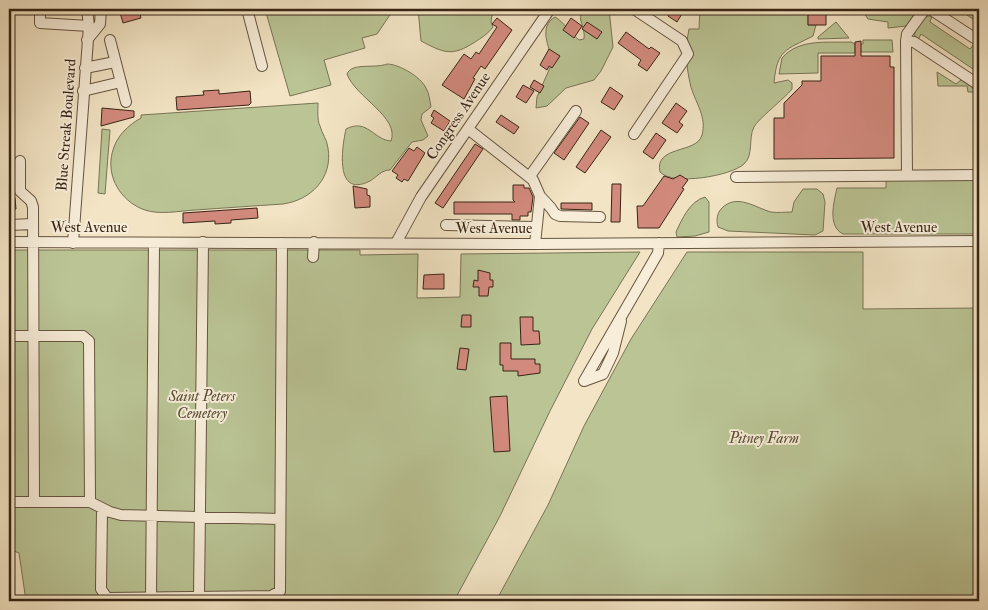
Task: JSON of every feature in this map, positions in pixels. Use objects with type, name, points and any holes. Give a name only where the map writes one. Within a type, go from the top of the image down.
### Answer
[{"type":"street","points":[[40,9],[40,23],[88,26]]},
{"type":"street","name":"Blue Streak Boulevard","points":[[73,242],[88,26],[87,9]]},
{"type":"street","points":[[87,40],[100,24],[101,9]]},
{"type":"street","points":[[247,9],[262,66]]},
{"type":"street","name":"Congress Avenue","points":[[396,243],[421,197],[550,9]]},
{"type":"street","points":[[634,9],[682,41],[688,54],[634,134]]},
{"type":"street","points":[[907,175],[906,41],[908,34],[925,9]]},
{"type":"street","points":[[930,9],[979,41]]},
{"type":"street","points":[[110,40],[126,102]]},
{"type":"street","points":[[906,41],[914,42],[979,85]]},
{"type":"street","points":[[85,68],[115,62]]},
{"type":"street","points":[[83,91],[121,82]]},
{"type":"street","points":[[530,176],[576,111]]},
{"type":"street","points":[[468,129],[530,176],[540,196],[552,208],[555,214],[560,216],[600,217]]},
{"type":"street","points":[[20,161],[20,191],[31,201],[34,242],[34,502]]},
{"type":"street","points":[[736,177],[979,175]]},
{"type":"street","points":[[535,244],[540,196]]},
{"type":"street","points":[[9,225],[33,224]]},
{"type":"street","points":[[446,225],[536,226]]},
{"type":"street","name":"West Avenue","points":[[9,242],[535,244],[979,242]]},
{"type":"street","points":[[151,598],[154,242]]},
{"type":"street","points":[[199,597],[203,242]]},
{"type":"street","points":[[102,509],[102,593],[110,599],[271,596],[278,594],[280,588],[282,242]]},
{"type":"street","points":[[313,257],[314,242]]},
{"type":"street","points":[[620,317],[619,335],[603,374],[584,381],[620,317],[658,253],[659,243]]},
{"type":"street","points":[[9,336],[83,336],[89,341],[90,502]]},
{"type":"street","points":[[9,502],[90,502],[102,509],[121,515],[279,519]]},
{"type":"green space","points":[[265,9],[394,9],[377,34],[362,38],[365,48],[324,60],[331,85],[290,96]]},
{"type":"green space","points":[[418,9],[493,9],[491,22],[493,27],[484,36],[467,47],[448,52],[442,51],[421,41]]},
{"type":"green space","points":[[583,9],[609,9],[613,47],[601,71],[594,80],[566,88],[547,106],[536,108],[537,97],[553,61],[547,44],[547,26],[555,17],[579,40],[584,39],[580,16]]},
{"type":"green space","points":[[700,9],[808,9],[808,25],[816,25],[813,36],[790,48],[781,57],[775,72],[774,83],[788,80],[792,83],[792,89],[754,127],[749,156],[744,164],[727,172],[702,178],[677,178],[660,172],[660,163],[669,153],[699,141],[703,128],[702,116],[689,80],[687,65],[689,29],[699,29]]},
{"type":"green space","points":[[861,9],[917,10],[906,26],[888,28],[888,22],[868,19]]},
{"type":"green space","points":[[958,9],[979,9],[979,23]]},
{"type":"green space","points":[[928,16],[932,16],[930,22],[970,49],[974,44],[979,48],[979,73],[921,34],[918,40],[915,38],[918,25]]},
{"type":"green space","points":[[836,22],[849,38],[818,39],[818,37]]},
{"type":"green space","points":[[863,40],[892,40],[893,52],[861,52],[860,44],[863,44]]},
{"type":"green space","points":[[824,42],[851,42],[855,44],[855,53],[818,53],[818,73],[779,74],[782,58],[797,47]]},
{"type":"green space","points":[[387,64],[397,66],[409,72],[426,88],[431,107],[422,114],[421,120],[428,136],[423,140],[412,142],[390,170],[382,172],[370,181],[358,185],[350,183],[343,168],[342,158],[346,129],[360,126],[385,140],[391,141],[392,132],[383,115],[359,91],[347,74],[350,70],[358,67]]},
{"type":"green space","points":[[937,72],[956,84],[961,80],[973,88],[974,92],[968,92],[967,86],[938,86]]},
{"type":"green space","points":[[318,103],[318,121],[328,148],[329,159],[327,169],[318,186],[303,198],[293,202],[157,212],[137,207],[124,197],[115,184],[111,168],[114,146],[125,130],[141,118],[141,115]]},
{"type":"green space","points":[[102,129],[110,130],[105,194],[98,193]]},
{"type":"green space","points":[[886,180],[979,180],[979,234],[843,234],[838,230],[833,220],[837,188],[886,188]]},
{"type":"green space","points":[[803,189],[817,189],[823,194],[825,202],[823,231],[815,235],[728,231],[718,227],[718,214],[728,204],[740,202],[771,212],[792,212],[794,202]]},
{"type":"green space","points":[[705,197],[709,202],[709,232],[695,236],[677,237],[676,232],[687,211],[695,202]]},
{"type":"green space","name":"Saint Peters Cemetery","points":[[9,250],[360,250],[360,255],[418,254],[417,298],[460,297],[461,254],[640,252],[592,329],[500,516],[454,601],[26,601],[19,553],[9,549]]},
{"type":"green space","name":"Pitney Farm","points":[[687,252],[863,252],[863,309],[979,308],[979,601],[496,601],[548,505],[584,426],[631,339]]},
{"type":"building","points":[[119,9],[139,9],[141,18],[123,23]]},
{"type":"building","points":[[672,9],[685,9],[677,22],[668,16]]},
{"type":"building","points":[[808,9],[826,9],[826,25],[808,25]]},
{"type":"building","points":[[497,18],[512,30],[485,69],[481,66],[473,78],[475,79],[464,99],[442,85],[464,54],[471,59],[476,52],[479,54],[497,27],[492,24]]},
{"type":"building","points":[[571,18],[582,26],[574,38],[563,30]]},
{"type":"building","points":[[587,22],[602,32],[597,39],[582,29]]},
{"type":"building","points":[[626,32],[649,49],[651,47],[660,53],[647,71],[638,65],[641,60],[618,43]]},
{"type":"building","points":[[861,41],[861,56],[890,56],[890,67],[894,67],[894,158],[774,159],[774,118],[784,118],[784,103],[802,85],[802,81],[821,81],[821,56],[855,56],[855,42]]},
{"type":"building","points":[[549,49],[560,56],[552,68],[549,66],[547,70],[540,65]]},
{"type":"building","points":[[534,80],[544,86],[540,93],[530,87]]},
{"type":"building","points":[[523,85],[534,91],[526,103],[516,97]]},
{"type":"building","points":[[610,87],[623,96],[614,110],[601,102]]},
{"type":"building","points":[[219,90],[219,94],[250,91],[251,103],[249,105],[177,110],[176,97],[204,95],[203,91]]},
{"type":"building","points":[[676,103],[687,111],[679,122],[683,125],[677,133],[662,123]]},
{"type":"building","points":[[102,108],[134,111],[134,117],[101,126]]},
{"type":"building","points":[[434,110],[450,121],[444,131],[431,123],[434,118],[431,116]]},
{"type":"building","points":[[501,115],[519,127],[514,134],[496,122]]},
{"type":"building","points":[[580,117],[589,123],[564,160],[554,153]]},
{"type":"building","points":[[601,130],[611,137],[585,173],[576,167]]},
{"type":"building","points":[[656,133],[666,140],[653,159],[643,152]]},
{"type":"building","points":[[475,144],[483,149],[443,208],[435,203]]},
{"type":"building","points":[[417,147],[425,153],[408,181],[404,179],[402,182],[396,178],[398,175],[392,171],[409,148],[414,151]]},
{"type":"building","points":[[680,175],[688,180],[659,228],[638,228],[637,206],[643,206],[664,176],[673,179]]},
{"type":"building","points":[[612,184],[621,184],[620,222],[611,222]]},
{"type":"building","points":[[513,185],[524,185],[524,188],[529,188],[533,197],[531,212],[528,212],[528,216],[520,216],[520,220],[512,220],[512,214],[454,214],[454,202],[515,202],[513,200]]},
{"type":"building","points":[[353,186],[367,189],[367,195],[370,196],[370,207],[355,208]]},
{"type":"building","points":[[9,198],[15,198],[16,209],[9,210]]},
{"type":"building","points":[[561,203],[592,203],[592,210],[561,209]]},
{"type":"building","points":[[257,208],[258,218],[231,220],[231,223],[215,224],[215,221],[183,223],[183,213]]},
{"type":"building","points":[[478,270],[490,273],[490,280],[493,280],[493,287],[489,287],[488,296],[479,296],[479,287],[473,287],[474,280],[478,281]]},
{"type":"building","points":[[444,274],[444,289],[423,289],[424,275]]},
{"type":"building","points":[[462,315],[471,315],[471,327],[461,327]]},
{"type":"building","points":[[520,317],[533,317],[533,331],[539,331],[540,344],[521,345]]},
{"type":"building","points":[[500,343],[511,343],[511,359],[535,359],[535,364],[540,364],[540,373],[518,376],[518,371],[503,371],[503,365],[500,365]]},
{"type":"building","points":[[460,348],[469,349],[466,370],[457,369]]},
{"type":"building","points":[[507,396],[510,451],[494,452],[490,397]]}]
